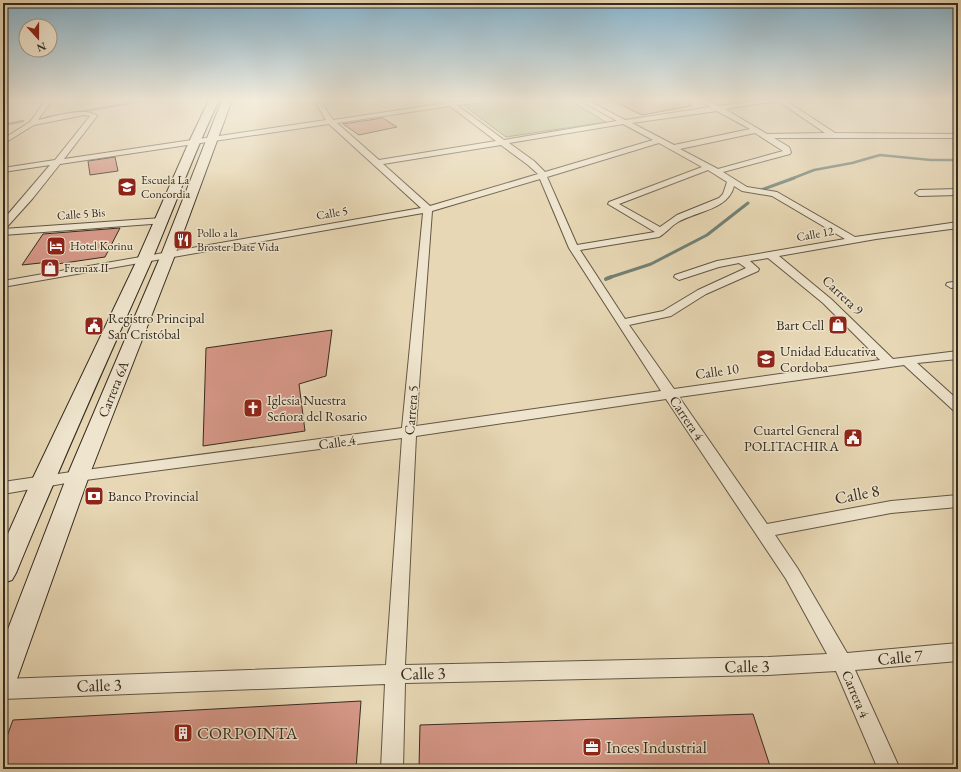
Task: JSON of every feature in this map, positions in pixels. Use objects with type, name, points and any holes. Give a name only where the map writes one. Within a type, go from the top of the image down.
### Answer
[{"type":"street","points":[[3,142],[12,136]]},
{"type":"street","points":[[3,226],[30,196],[78,136]]},
{"type":"street","name":"Carrera 6A","points":[[3,573],[42,482],[162,221],[197,136]]},
{"type":"street","points":[[3,170],[226,136]]},
{"type":"street","points":[[347,136],[428,209]]},
{"type":"street","name":"Carrera 4","points":[[496,136],[531,163],[542,174],[574,248],[622,324],[792,574],[842,662],[889,769]]},
{"type":"street","points":[[377,163],[540,136]]},
{"type":"street","points":[[650,136],[745,189],[774,194],[854,240]]},
{"type":"street","points":[[672,148],[729,136]]},
{"type":"street","points":[[662,232],[612,204],[712,170],[787,152],[765,136]]},
{"type":"street","name":"Carrera 6A","points":[[3,679],[78,476],[168,255],[212,138]]},
{"type":"street","name":"Calle 5","points":[[3,284],[428,209],[542,174],[659,141]]},
{"type":"street","points":[[574,248],[656,235],[662,232],[673,220],[714,203],[725,196],[731,181]]},
{"type":"street","points":[[919,193],[958,192]]},
{"type":"street","name":"Carrera 5","points":[[392,769],[409,432],[428,209]]},
{"type":"street","name":"Calle 5 Bis","points":[[3,232],[162,221]]},
{"type":"street","name":"Calle 12","points":[[679,277],[717,264],[854,240],[958,225]]},
{"type":"street","name":"Carrera 9","points":[[771,255],[827,301],[890,363]]},
{"type":"street","points":[[622,324],[667,314],[702,292],[754,269],[742,260]]},
{"type":"street","name":"Calle 10","points":[[671,394],[890,363],[958,355]]},
{"type":"street","points":[[907,361],[958,408]]},
{"type":"street","name":"Calle 4","points":[[3,488],[78,476],[409,432],[671,394]]},
{"type":"street","name":"Calle 8","points":[[763,531],[890,507],[958,501]]},
{"type":"street","name":"Calle 7","points":[[842,662],[958,652]]},
{"type":"street","name":"Calle 3","points":[[3,689],[396,674],[752,666],[842,662]]},
{"type":"building","points":[[115,157],[118,171],[90,175],[88,161]]},
{"type":"building","points":[[120,228],[105,257],[57,264],[59,261],[22,265],[43,234]]},
{"type":"building","name":"Iglesia Nuestra Señora del Rosario","points":[[332,330],[326,376],[299,384],[305,431],[203,446],[206,348]]},
{"type":"building","name":"CORPOINTA","points":[[361,701],[356,769],[3,769],[3,747],[13,720]]},
{"type":"building","name":"Inces Industrial","points":[[753,714],[771,769],[419,769],[420,725]]},
{"type":"waterway","points":[[791,179],[814,170],[852,163],[880,155],[931,160],[958,160]]},
{"type":"waterway","points":[[761,190],[794,178]]},
{"type":"waterway","points":[[611,277],[651,264],[707,235],[748,203]]},
{"type":"waterway","points":[[606,279],[611,277]]},
{"type":"place","name":"Escuela La Concordia","points":[[127,187]]},
{"type":"place","name":"Pollo a la Broster Date Vida","points":[[183,240]]},
{"type":"place","name":"Hotel Korinu","points":[[56,246]]},
{"type":"place","name":"Fremax II","points":[[50,268]]},
{"type":"place","name":"Bart Cell","points":[[838,325]]},
{"type":"place","name":"Registro Principal San Cristóbal","points":[[94,326]]},
{"type":"place","name":"Unidad Educativa Cordoba","points":[[766,359]]},
{"type":"place","name":"Iglesia Nuestra Señora del Rosario","points":[[253,408]]},
{"type":"place","name":"Cuartel General POLITACHIRA","points":[[853,438]]},
{"type":"place","name":"Banco Provincial","points":[[94,496]]},
{"type":"place","name":"CORPOINTA","points":[[183,733]]},
{"type":"place","name":"Inces Industrial","points":[[592,747]]}]
